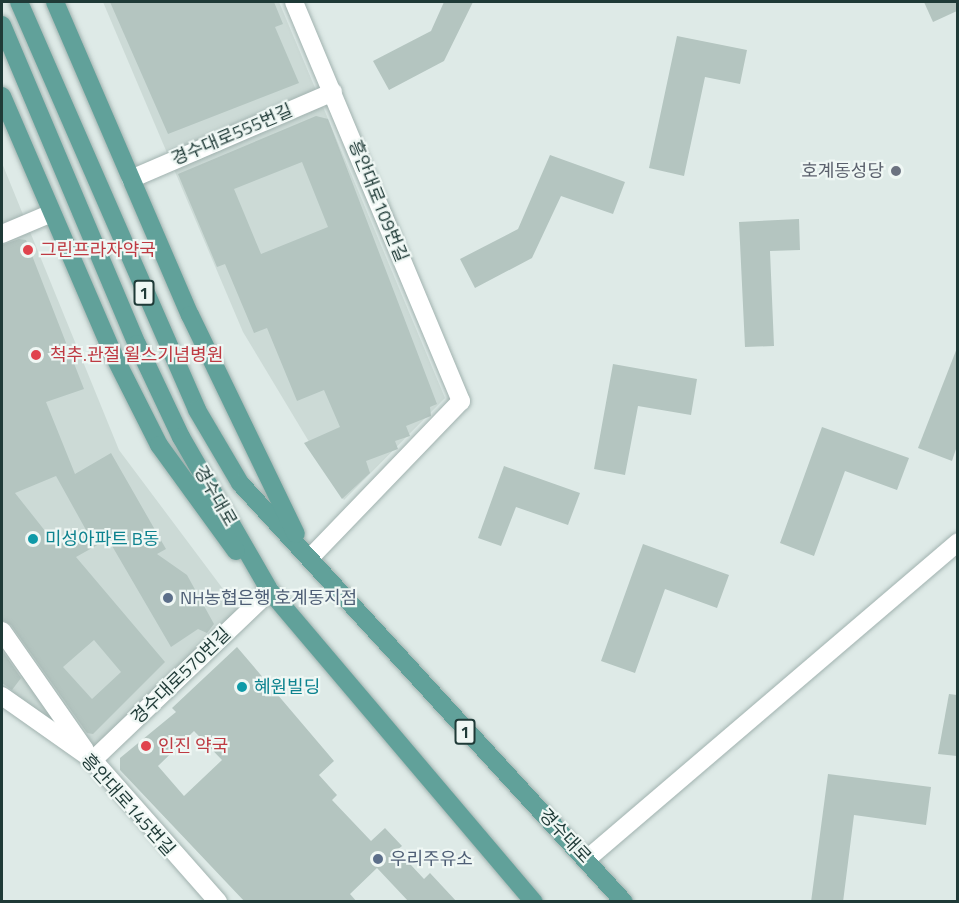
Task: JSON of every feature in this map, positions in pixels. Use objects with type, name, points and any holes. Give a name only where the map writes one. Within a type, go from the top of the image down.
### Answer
[{"type":"main road","name":"경수대로","points":[[19,2],[197,410],[240,483],[624,902]]},
{"type":"main road","points":[[56,2],[131,179],[248,441],[309,559]]},
{"type":"main road","name":"경수대로","points":[[2,26],[157,386],[270,591],[534,902]]},
{"type":"main road","points":[[2,96],[52,213],[159,445],[198,505],[270,591]]},
{"type":"street","name":"흥안대로109번길","points":[[294,2],[461,401],[309,559]]},
{"type":"street","name":"경수대로555번길","points":[[131,179],[333,92]]},
{"type":"street","points":[[2,234],[52,213]]},
{"type":"street","points":[[587,859],[957,542]]},
{"type":"street","name":"경수대로570번길","points":[[93,760],[270,591]]},
{"type":"street","points":[[2,631],[93,760]]},
{"type":"street","name":"흥안대로145번길","points":[[2,696],[93,760],[218,902]]},
{"type":"shaded area","points":[[103,2],[279,2],[445,398],[344,500],[243,332]]},
{"type":"shaded area","points":[[2,163],[119,450],[244,617],[93,760],[2,696]]},
{"type":"building","points":[[110,2],[274,2],[283,24],[275,27],[299,83],[168,134]]},
{"type":"building","points":[[444,2],[473,2],[444,61],[389,90],[373,61],[431,31]]},
{"type":"building","points":[[924,2],[957,2],[957,11],[933,22]]},
{"type":"building","points":[[677,36],[747,50],[740,84],[705,77],[684,176],[649,168]]},
{"type":"building","points":[[316,116],[328,119],[437,404],[430,407],[431,416],[406,426],[410,436],[395,441],[398,449],[366,461],[370,473],[342,499],[304,443],[340,427],[324,390],[297,401],[267,328],[254,333],[225,264],[217,267],[178,174]],"holes":[[[302,162],[328,227],[261,254],[234,189]]]},
{"type":"building","points":[[550,155],[625,182],[613,214],[561,196],[532,258],[475,288],[460,259],[518,229]]},
{"type":"building","points":[[799,219],[800,250],[770,251],[774,346],[745,347],[739,222]]},
{"type":"building","points":[[19,239],[26,240],[84,389],[46,402],[75,474],[111,453],[166,549],[157,554],[187,575],[214,624],[207,633],[198,629],[171,647],[108,539],[76,557],[165,662],[93,734],[87,733],[11,625],[2,620],[2,245]],"holes":[[[56,476],[86,530],[57,546],[15,493]],[[94,640],[121,672],[92,699],[63,667]]]},
{"type":"building","points":[[957,348],[957,446],[952,461],[918,448]]},
{"type":"building","points":[[613,364],[697,379],[691,415],[638,406],[625,475],[594,469]]},
{"type":"building","points":[[822,427],[909,458],[897,490],[845,471],[814,556],[780,543]]},
{"type":"building","points":[[504,466],[580,493],[568,525],[516,507],[501,546],[478,538]]},
{"type":"building","points":[[643,544],[729,575],[717,608],[665,589],[635,673],[601,661]]},
{"type":"building","points":[[237,647],[334,761],[319,775],[337,795],[332,800],[371,841],[385,828],[402,846],[397,850],[424,879],[430,873],[457,902],[409,902],[377,868],[350,894],[357,902],[245,902],[120,770],[120,758],[176,712],[172,708]],"holes":[[[194,731],[222,760],[184,796],[158,766]]]},
{"type":"building","points":[[2,650],[21,678],[12,690],[2,683]]},
{"type":"building","points":[[949,694],[957,695],[957,756],[938,754]]},
{"type":"building","points":[[828,774],[931,787],[926,825],[854,815],[843,902],[811,902]]},
{"type":"place","name":"호계동성당","points":[[896,171]]},
{"type":"place","name":"그린프라자약국","points":[[28,250]]},
{"type":"place","name":"척추.관절 윌스기념병원","points":[[36,355]]},
{"type":"place","name":"미성아파트 B동","points":[[33,539]]},
{"type":"place","name":"NH농협은행 호계동지점","points":[[168,598]]},
{"type":"place","name":"혜원빌딩","points":[[242,687]]},
{"type":"place","name":"인진 약국","points":[[146,746]]},
{"type":"place","name":"우리주유소","points":[[378,859]]}]
